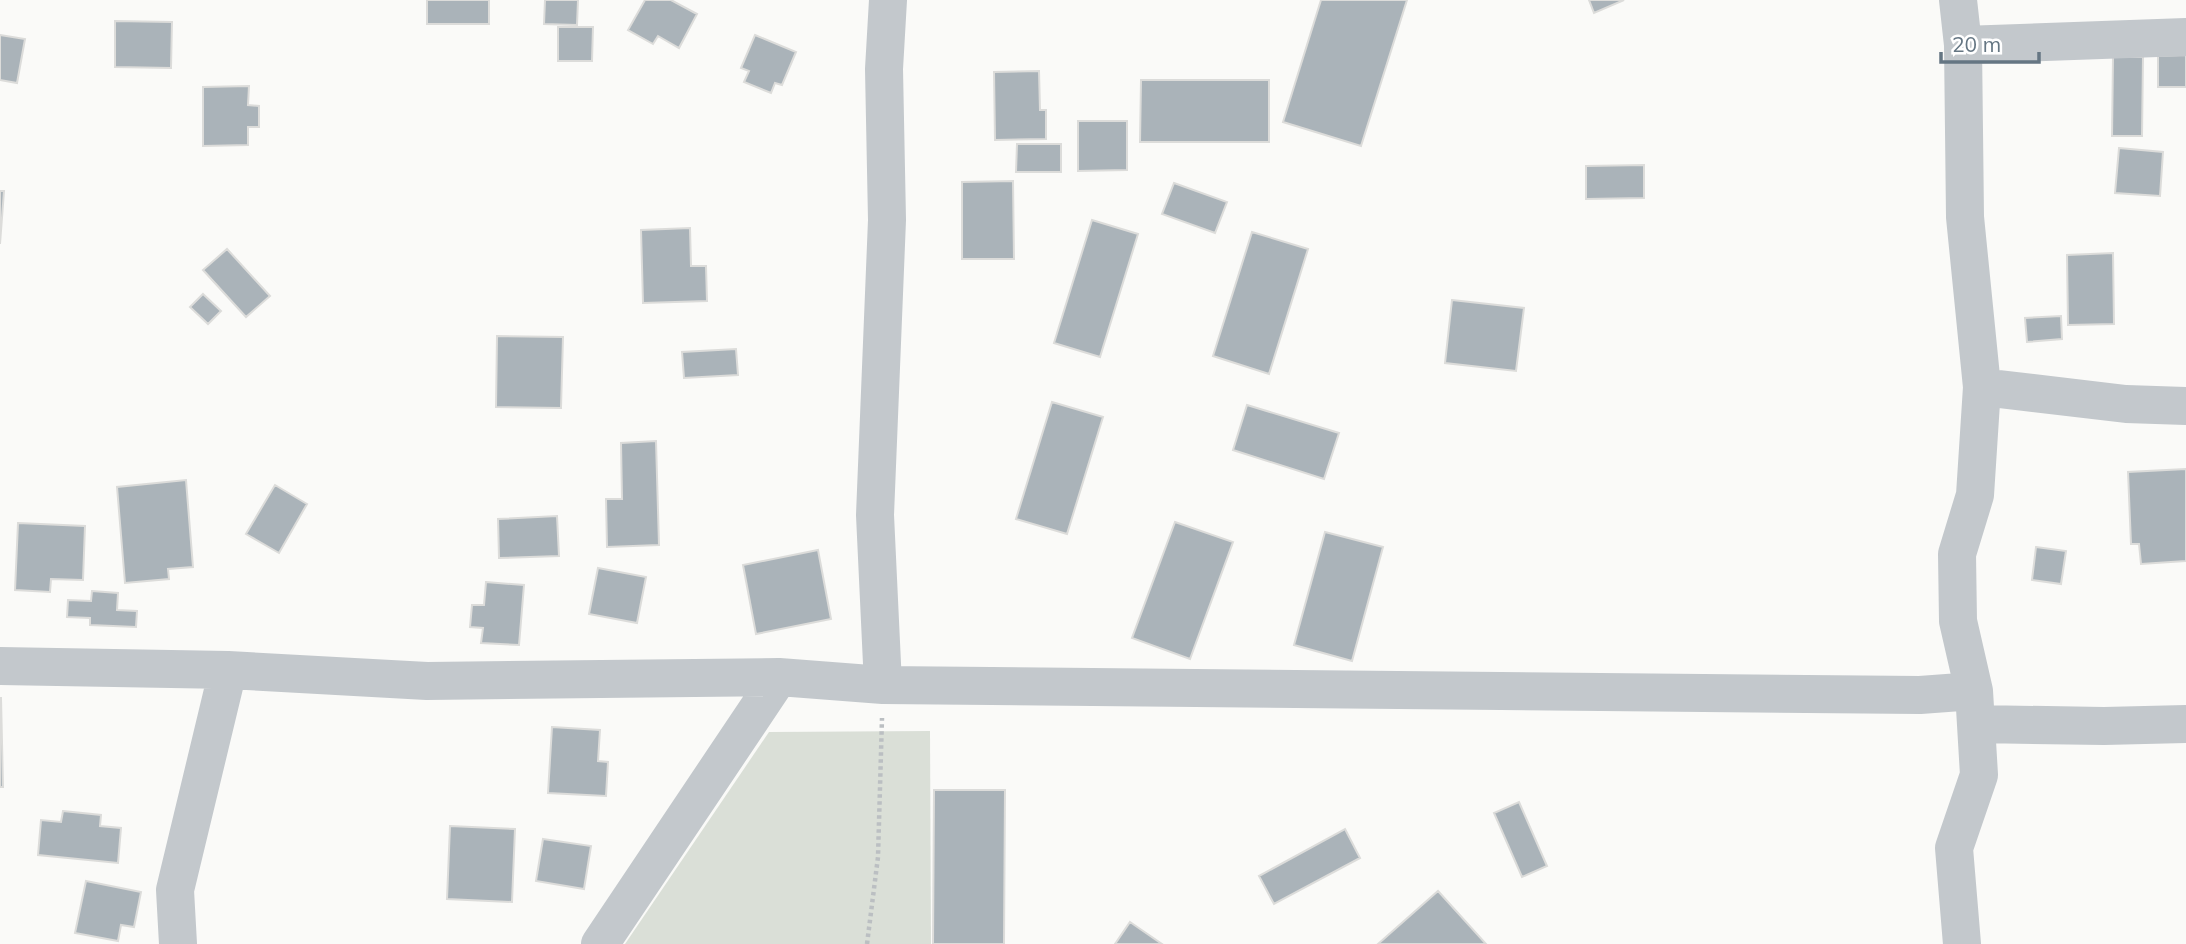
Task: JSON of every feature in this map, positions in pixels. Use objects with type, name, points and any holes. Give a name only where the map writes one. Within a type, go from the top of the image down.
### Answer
[{"type":"street","points":[[883,685],[874,515],[887,220],[884,69],[888,0]]},
{"type":"street","points":[[1958,0],[1963,45],[1965,217],[1982,387],[1975,495],[1958,554],[1958,621],[1975,708],[1979,775],[1954,848],[1962,944]]},
{"type":"street","points":[[1963,45],[2186,37]]},
{"type":"street","points":[[1982,387],[2126,404],[2186,406]]},
{"type":"street","points":[[0,666],[228,670],[428,681],[779,677],[883,685],[1920,695],[1975,708],[2104,726],[2186,724]]},
{"type":"street","points":[[178,944],[175,890],[228,670]]},
{"type":"street","points":[[600,944],[779,677]]},
{"type":"path","points":[[867,944],[878,857],[883,685]]},
{"type":"shaded area","points":[[930,731],[931,944],[625,944],[769,732]]},
{"type":"building","points":[[427,0],[489,0],[489,24],[427,24]]},
{"type":"building","points":[[545,0],[578,0],[577,25],[544,24]]},
{"type":"building","points":[[645,0],[671,0],[697,14],[679,48],[658,36],[653,44],[628,30]]},
{"type":"building","points":[[1321,0],[1407,0],[1361,146],[1283,122]]},
{"type":"building","points":[[1589,0],[1624,0],[1594,13]]},
{"type":"building","points":[[115,21],[172,22],[171,68],[115,67]]},
{"type":"building","points":[[558,27],[593,27],[592,61],[558,61]]},
{"type":"building","points":[[0,35],[25,39],[17,83],[0,80]]},
{"type":"building","points":[[755,35],[796,52],[782,85],[775,83],[771,93],[744,82],[749,71],[741,68]]},
{"type":"building","points":[[2186,55],[2186,87],[2158,87],[2158,56]]},
{"type":"building","points":[[2113,57],[2143,57],[2142,136],[2112,136]]},
{"type":"building","points":[[1039,71],[1040,110],[1046,110],[1046,139],[995,140],[994,72]]},
{"type":"building","points":[[1141,80],[1269,80],[1269,142],[1140,142]]},
{"type":"building","points":[[249,86],[248,105],[259,106],[259,127],[248,127],[248,145],[203,146],[203,87]]},
{"type":"building","points":[[1078,121],[1127,121],[1127,170],[1078,171]]},
{"type":"building","points":[[1017,144],[1061,144],[1061,172],[1016,172]]},
{"type":"building","points":[[2119,148],[2163,152],[2160,196],[2115,193]]},
{"type":"building","points":[[1644,165],[1644,198],[1586,199],[1586,166]]},
{"type":"building","points":[[1013,181],[1014,259],[962,259],[962,182]]},
{"type":"building","points":[[1174,183],[1227,202],[1215,233],[1162,214]]},
{"type":"building","points":[[0,191],[4,191],[0,244]]},
{"type":"building","points":[[1092,220],[1138,234],[1100,357],[1054,343]]},
{"type":"building","points":[[690,228],[691,266],[706,266],[707,301],[643,303],[641,230]]},
{"type":"building","points":[[1252,232],[1308,249],[1269,374],[1213,356]]},
{"type":"building","points":[[227,249],[270,296],[246,317],[203,270]]},
{"type":"building","points":[[2113,253],[2114,324],[2068,325],[2067,255]]},
{"type":"building","points":[[203,294],[221,311],[208,324],[190,307]]},
{"type":"building","points":[[1452,300],[1524,308],[1516,371],[1445,363]]},
{"type":"building","points":[[2061,316],[2062,339],[2027,342],[2025,318]]},
{"type":"building","points":[[497,336],[563,337],[561,408],[496,407]]},
{"type":"building","points":[[736,349],[738,375],[684,378],[682,352]]},
{"type":"building","points":[[1052,402],[1103,417],[1067,534],[1016,519]]},
{"type":"building","points":[[1247,405],[1339,433],[1324,479],[1233,450]]},
{"type":"building","points":[[656,441],[659,545],[607,547],[606,499],[622,499],[621,443]]},
{"type":"building","points":[[2186,469],[2186,561],[2141,564],[2139,544],[2131,544],[2128,472]]},
{"type":"building","points":[[186,480],[193,567],[168,569],[169,579],[125,583],[117,487]]},
{"type":"building","points":[[275,485],[307,504],[279,553],[246,534]]},
{"type":"building","points":[[557,516],[559,556],[499,558],[498,519]]},
{"type":"building","points":[[1175,522],[1233,542],[1190,659],[1132,638]]},
{"type":"building","points":[[18,523],[85,526],[83,580],[51,579],[50,592],[15,590]]},
{"type":"building","points":[[1325,532],[1383,547],[1352,661],[1294,645]]},
{"type":"building","points":[[2036,547],[2066,551],[2061,584],[2032,580]]},
{"type":"building","points":[[818,550],[831,619],[756,634],[743,565]]},
{"type":"building","points":[[598,568],[646,577],[637,623],[589,614]]},
{"type":"building","points":[[486,582],[524,585],[519,645],[481,643],[483,628],[470,627],[472,605],[484,605]]},
{"type":"building","points":[[92,591],[118,593],[117,610],[137,611],[136,627],[90,625],[90,618],[67,617],[68,600],[91,601]]},
{"type":"building","points":[[1,698],[3,787],[0,787]]},
{"type":"building","points":[[552,727],[600,730],[598,761],[608,762],[606,796],[548,793]]},
{"type":"building","points":[[934,790],[1005,790],[1004,944],[933,944]]},
{"type":"building","points":[[1519,802],[1547,866],[1522,877],[1494,813]]},
{"type":"building","points":[[63,811],[101,815],[100,826],[121,828],[118,863],[38,855],[41,820],[61,822]]},
{"type":"building","points":[[450,826],[515,829],[512,902],[447,899]]},
{"type":"building","points":[[1345,829],[1360,858],[1274,904],[1259,876]]},
{"type":"building","points":[[543,839],[591,846],[584,889],[536,881]]},
{"type":"building","points":[[86,881],[141,892],[134,927],[121,925],[118,941],[75,933]]},
{"type":"building","points":[[1438,891],[1486,944],[1378,944]]},
{"type":"building","points":[[1130,922],[1162,944],[1115,944]]}]
